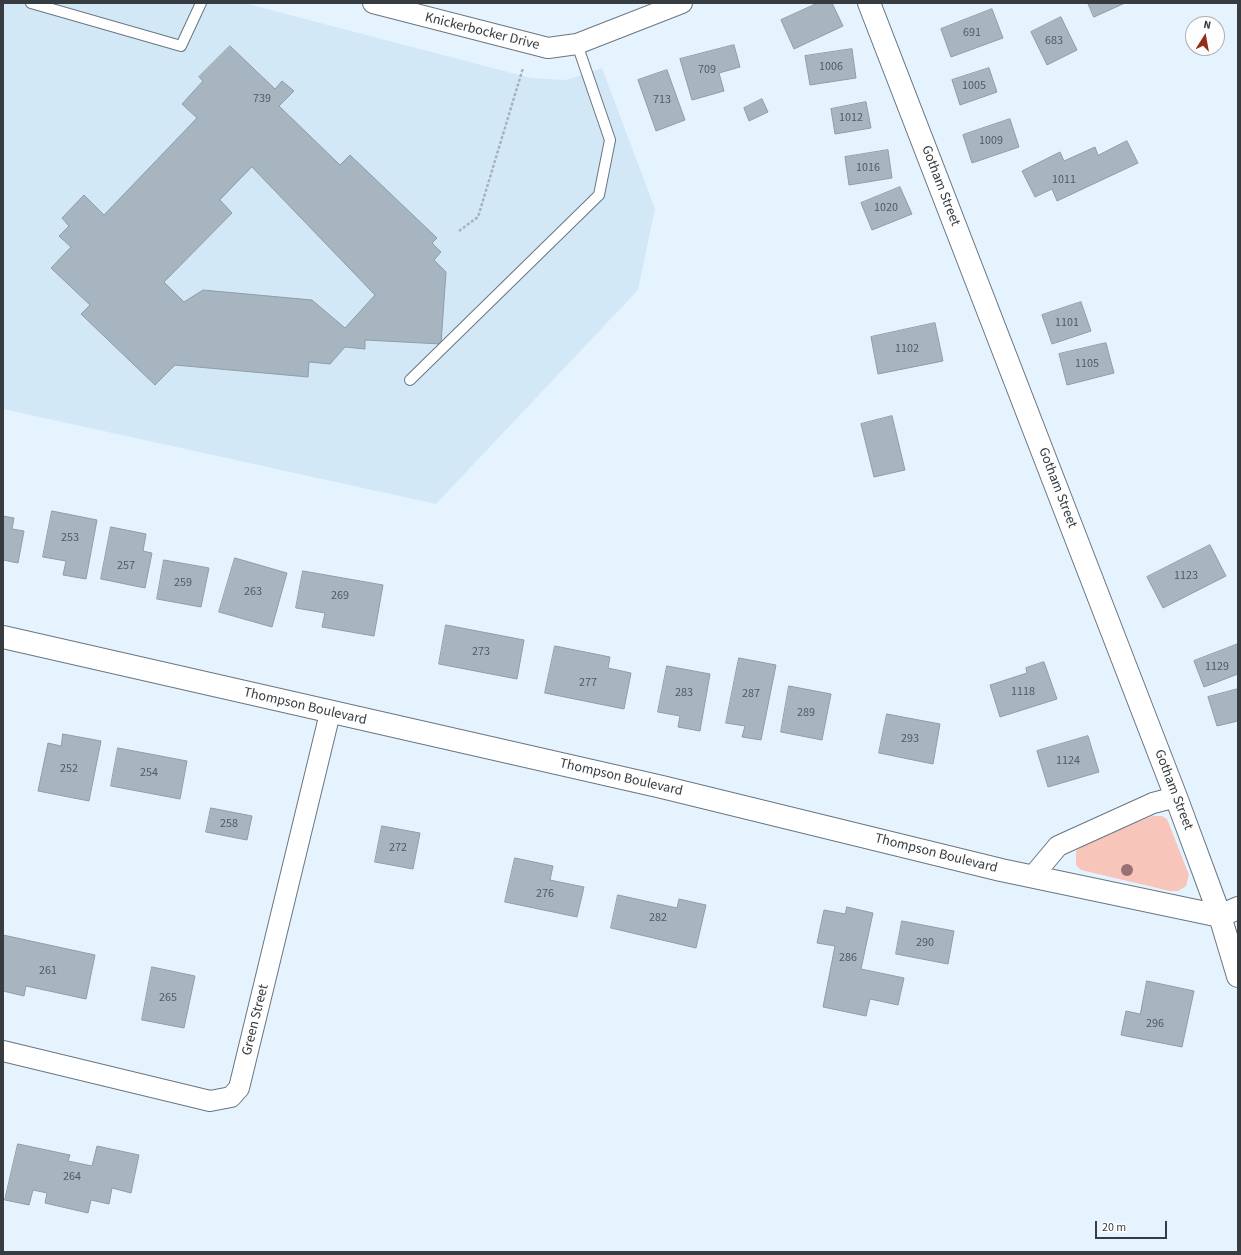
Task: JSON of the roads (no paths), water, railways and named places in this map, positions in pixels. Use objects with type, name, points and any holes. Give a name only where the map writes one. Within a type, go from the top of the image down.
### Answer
[{"type":"street","name":"Knickerbocker Drive","points":[[373,3],[548,48],[577,44],[682,3]]},
{"type":"street","name":"Gotham Street","points":[[869,3],[1176,797],[1229,912],[1238,976]]},
{"type":"street","name":"Thompson Boulevard","points":[[3,637],[330,713],[662,787],[1032,877],[1229,912]]},
{"type":"street","name":"Green Street","points":[[3,1052],[210,1101],[231,1097],[239,1088],[330,713]]},
{"type":"street","points":[[1032,877],[1058,846],[1153,803],[1176,797]]},
{"type":"lane","points":[[31,3],[181,46],[201,3]]},
{"type":"lane","points":[[410,380],[599,195],[610,140],[577,44]]}]
